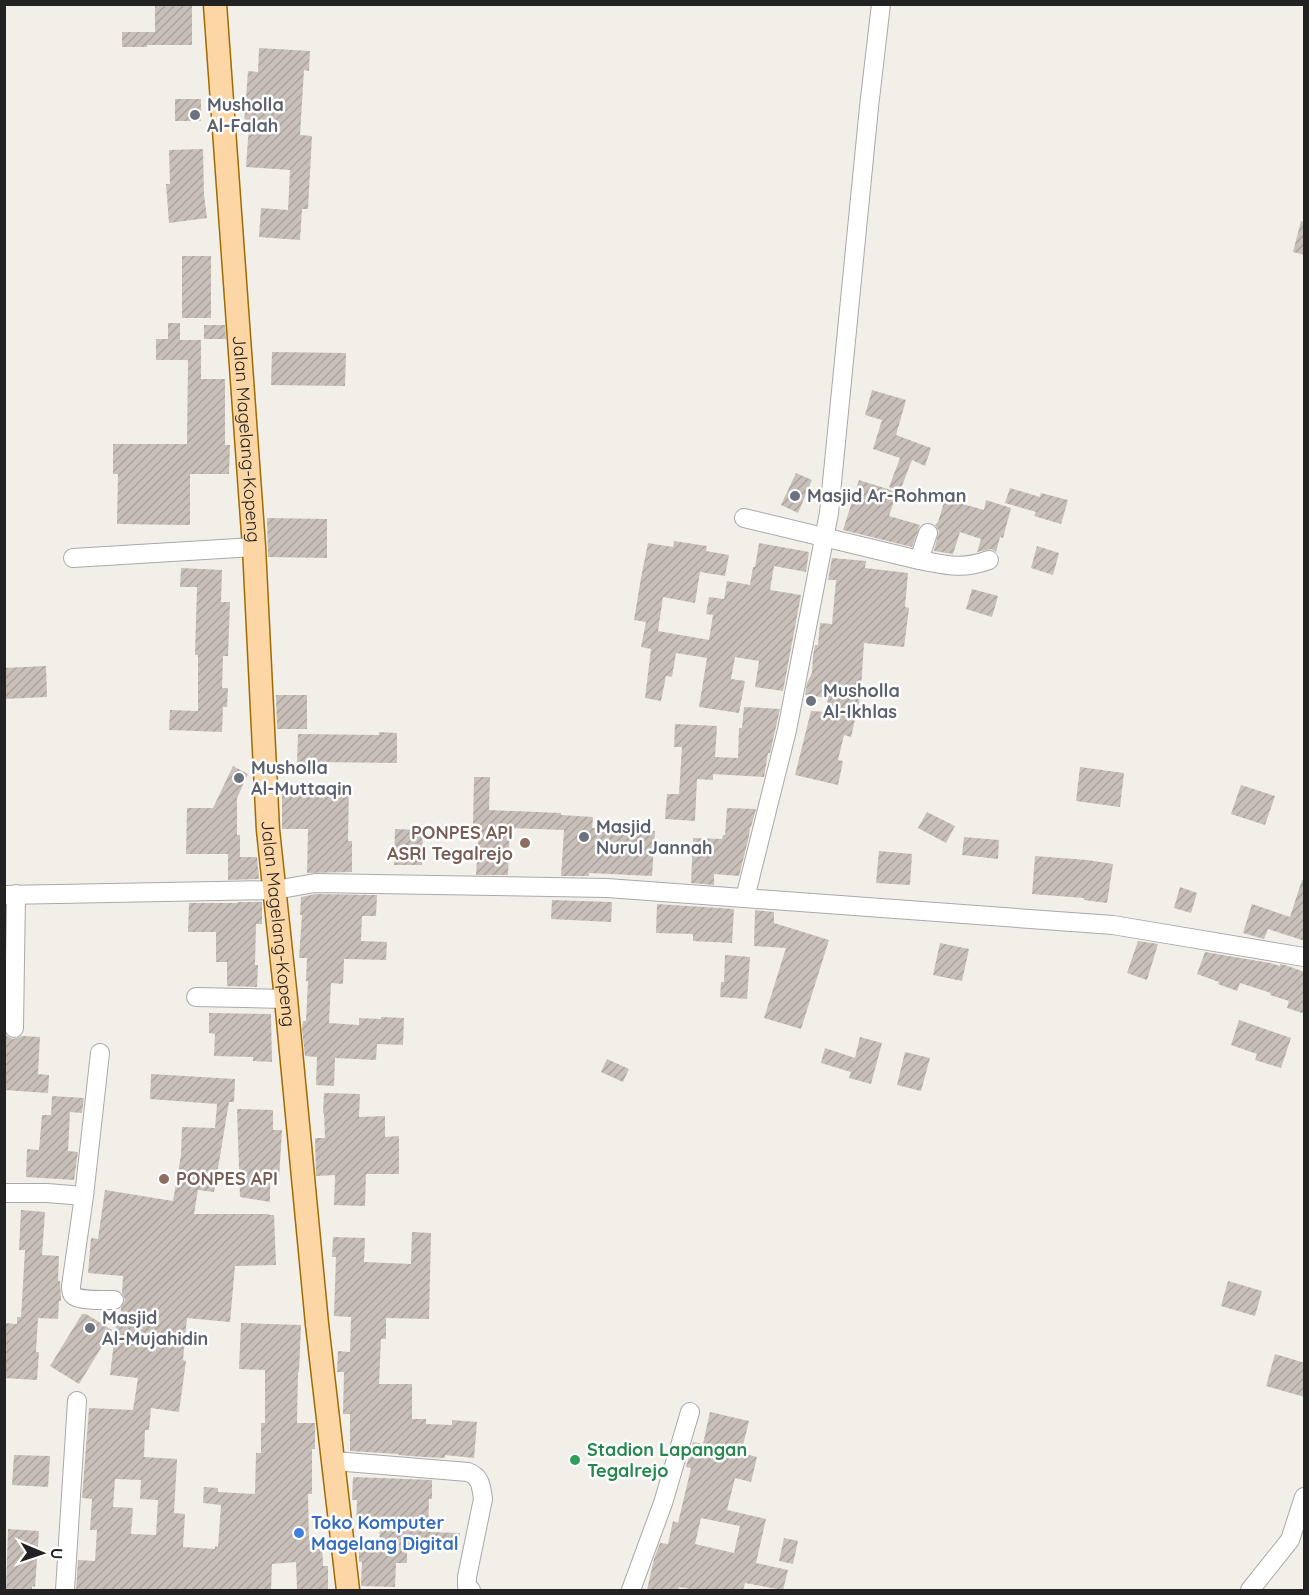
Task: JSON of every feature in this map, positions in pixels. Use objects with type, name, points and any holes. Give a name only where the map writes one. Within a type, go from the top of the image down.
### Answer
[{"type":"main road","name":"Jalan Magelang-Kopeng","points":[[215,4],[254,547],[268,830],[317,1324],[348,1590]]},
{"type":"street","points":[[745,898],[787,730],[830,513],[868,107],[881,4]]},
{"type":"street","points":[[744,518],[919,560],[963,567],[989,560]]},
{"type":"street","points":[[919,560],[928,533]]},
{"type":"street","points":[[73,558],[254,547]]},
{"type":"street","points":[[14,1028],[10,894],[275,890],[315,883],[607,888],[1113,925],[1305,957]]},
{"type":"street","points":[[196,997],[286,999]]},
{"type":"street","points":[[100,1053],[71,1286],[75,1297],[114,1300]]},
{"type":"street","points":[[4,1193],[84,1196]]},
{"type":"street","points":[[65,1590],[77,1401]]},
{"type":"street","points":[[631,1590],[663,1503],[690,1412]]},
{"type":"street","points":[[334,1461],[468,1472],[477,1477],[482,1488],[483,1500],[467,1577],[466,1586],[471,1590]]},
{"type":"street","points":[[1250,1590],[1290,1540],[1305,1497]]},
{"type":"building","points":[[155,4],[192,4],[192,45],[122,47],[122,32],[155,32]]},
{"type":"building","points":[[259,48],[310,51],[309,71],[304,70],[300,135],[312,136],[308,209],[302,209],[300,240],[259,237],[261,208],[288,210],[290,170],[246,167],[249,126],[244,125],[248,71],[258,72]]},
{"type":"building","points":[[175,99],[201,99],[201,121],[175,121]]},
{"type":"building","points":[[203,149],[207,218],[169,223],[166,184],[170,184],[169,150]]},
{"type":"building","points":[[1301,221],[1305,222],[1305,255],[1293,252]]},
{"type":"building","points":[[182,256],[211,256],[211,318],[182,318]]},
{"type":"building","points":[[168,323],[180,323],[180,340],[201,340],[201,379],[225,379],[225,445],[230,445],[229,474],[190,474],[190,525],[117,524],[118,474],[113,474],[113,444],[187,444],[188,360],[156,360],[156,339],[168,339]]},
{"type":"building","points":[[204,325],[225,325],[226,339],[204,339]]},
{"type":"building","points":[[272,352],[346,353],[345,386],[271,385]]},
{"type":"building","points":[[872,390],[906,400],[896,435],[931,448],[925,466],[912,460],[900,491],[889,487],[900,458],[873,449],[882,420],[865,415]]},
{"type":"building","points":[[796,473],[812,480],[798,513],[781,505]]},
{"type":"building","points":[[859,480],[897,492],[889,516],[920,525],[912,547],[843,530]]},
{"type":"building","points":[[1010,488],[1040,497],[1041,493],[1068,500],[1061,524],[1034,516],[1036,512],[1005,503]]},
{"type":"building","points":[[945,499],[984,510],[986,500],[1011,508],[1003,538],[1000,537],[996,552],[991,549],[977,552],[981,539],[960,532],[953,554],[934,551],[939,531],[935,525]]},
{"type":"building","points":[[267,518],[327,519],[327,558],[268,557]]},
{"type":"building","points":[[674,541],[707,546],[706,551],[729,555],[725,576],[700,572],[695,603],[663,597],[658,631],[709,640],[713,615],[706,614],[709,597],[724,599],[727,581],[750,585],[759,543],[809,552],[806,572],[774,566],[770,590],[801,595],[783,691],[755,687],[759,661],[735,657],[731,679],[745,681],[739,713],[699,707],[707,658],[676,653],[672,677],[666,676],[661,701],[645,698],[651,649],[641,647],[646,622],[634,620],[641,578],[648,543],[673,547]]},
{"type":"building","points":[[1037,546],[1059,553],[1053,575],[1031,568]]},
{"type":"building","points":[[832,558],[866,561],[865,568],[908,573],[905,607],[909,608],[904,647],[864,643],[862,689],[851,737],[844,735],[838,760],[843,761],[838,785],[795,775],[811,711],[826,712],[828,698],[805,695],[812,673],[815,645],[818,645],[820,623],[832,624],[836,580],[828,580]]},
{"type":"building","points":[[181,568],[222,570],[221,602],[230,602],[228,656],[223,656],[222,688],[228,688],[227,707],[223,707],[222,732],[169,730],[170,710],[198,711],[198,655],[195,655],[197,587],[180,587]]},
{"type":"building","points":[[972,589],[998,596],[992,617],[966,609]]},
{"type":"building","points":[[46,666],[47,697],[4,699],[4,668]]},
{"type":"building","points":[[276,695],[307,695],[307,729],[277,729]]},
{"type":"building","points":[[744,707],[780,709],[764,777],[713,774],[713,780],[697,779],[695,821],[665,819],[667,794],[679,794],[682,747],[674,747],[675,724],[717,726],[715,757],[738,758],[739,728],[742,728]]},
{"type":"building","points":[[379,732],[397,733],[397,763],[297,763],[298,734],[379,735]]},
{"type":"building","points":[[233,766],[248,774],[237,798],[237,835],[240,835],[240,857],[257,857],[259,879],[228,880],[228,854],[186,854],[187,808],[213,808]]},
{"type":"building","points":[[1080,767],[1124,773],[1120,807],[1076,801]]},
{"type":"building","points":[[474,777],[490,777],[489,810],[561,813],[561,815],[593,817],[592,828],[655,831],[652,876],[589,873],[589,876],[561,876],[564,830],[510,828],[508,875],[476,875],[479,827],[473,827]]},
{"type":"building","points":[[1241,785],[1275,796],[1265,825],[1231,814]]},
{"type":"building","points":[[282,787],[349,787],[348,841],[352,841],[352,872],[307,873],[308,829],[282,829]]},
{"type":"building","points":[[727,808],[756,809],[739,876],[714,874],[714,885],[691,883],[693,838],[722,839],[725,835]]},
{"type":"building","points":[[927,812],[955,826],[946,843],[918,828]]},
{"type":"building","points":[[395,829],[423,830],[422,865],[394,865]]},
{"type":"building","points":[[964,837],[999,840],[998,859],[962,855]]},
{"type":"building","points":[[879,851],[912,854],[910,885],[876,883]]},
{"type":"building","points":[[1035,856],[1113,864],[1107,903],[1084,900],[1084,898],[1032,894]]},
{"type":"building","points":[[1302,880],[1305,880],[1305,941],[1268,929],[1264,939],[1243,933],[1252,904],[1290,917]]},
{"type":"building","points":[[1180,887],[1197,893],[1191,913],[1174,908]]},
{"type":"building","points":[[316,894],[377,895],[376,916],[362,916],[361,941],[387,942],[386,960],[344,959],[343,984],[331,983],[329,1023],[359,1025],[359,1018],[404,1018],[403,1045],[377,1044],[376,1060],[335,1058],[334,1086],[316,1085],[317,1057],[305,1056],[302,1029],[303,1021],[306,1021],[308,981],[306,981],[307,958],[299,958],[301,897]]},
{"type":"building","points":[[552,900],[612,902],[611,922],[551,919]]},
{"type":"building","points":[[262,902],[262,924],[256,924],[257,987],[227,986],[227,962],[216,962],[216,932],[188,932],[189,903]]},
{"type":"building","points":[[657,904],[734,909],[732,943],[693,941],[693,934],[656,933]]},
{"type":"building","points":[[755,910],[774,912],[774,923],[829,940],[801,1029],[764,1018],[786,948],[754,946]]},
{"type":"building","points":[[1138,941],[1158,944],[1147,980],[1127,973]]},
{"type":"building","points":[[940,943],[969,949],[962,981],[933,975]]},
{"type":"building","points":[[1205,952],[1285,965],[1305,972],[1305,1014],[1287,1008],[1289,1001],[1270,995],[1271,993],[1240,983],[1237,991],[1197,974]]},
{"type":"building","points":[[725,955],[750,957],[747,999],[720,997],[721,982],[724,982]]},
{"type":"building","points":[[209,1013],[271,1014],[272,1062],[253,1061],[253,1057],[214,1056],[215,1034],[209,1033]]},
{"type":"building","points":[[1239,1020],[1291,1038],[1281,1068],[1255,1060],[1257,1054],[1231,1045]]},
{"type":"building","points":[[4,1035],[13,1039],[22,1036],[40,1037],[38,1074],[49,1075],[48,1093],[4,1090]]},
{"type":"building","points":[[860,1037],[882,1043],[871,1084],[849,1078],[851,1072],[821,1063],[825,1048],[855,1058]]},
{"type":"building","points":[[905,1052],[930,1058],[921,1091],[897,1085]]},
{"type":"building","points":[[607,1059],[629,1069],[623,1082],[601,1072]]},
{"type":"building","points":[[151,1074],[235,1079],[234,1102],[229,1102],[214,1192],[198,1190],[194,1214],[274,1215],[276,1265],[235,1266],[230,1322],[187,1318],[183,1360],[186,1361],[179,1412],[151,1408],[149,1430],[145,1430],[144,1457],[177,1459],[174,1513],[185,1514],[183,1547],[215,1549],[215,1546],[218,1547],[221,1505],[203,1503],[204,1487],[218,1488],[218,1492],[255,1494],[256,1453],[261,1453],[261,1423],[265,1423],[265,1370],[239,1369],[241,1323],[301,1325],[297,1423],[315,1423],[315,1449],[312,1449],[312,1494],[308,1494],[309,1541],[322,1541],[323,1566],[328,1566],[328,1590],[297,1590],[296,1562],[272,1564],[271,1590],[76,1590],[78,1560],[95,1561],[97,1530],[90,1530],[92,1499],[82,1498],[89,1408],[133,1410],[138,1378],[110,1375],[116,1325],[120,1325],[121,1308],[125,1300],[122,1293],[123,1276],[88,1273],[91,1238],[98,1239],[105,1190],[173,1201],[181,1155],[182,1127],[215,1128],[217,1104],[150,1099]],"holes":[[[115,1479],[141,1480],[140,1499],[158,1500],[156,1535],[131,1534],[133,1508],[113,1507]]]},
{"type":"building","points":[[324,1093],[360,1094],[359,1117],[385,1116],[385,1137],[399,1136],[399,1174],[366,1174],[365,1206],[334,1205],[335,1175],[316,1176],[315,1138],[325,1138]]},
{"type":"building","points":[[52,1096],[84,1098],[82,1113],[70,1112],[68,1151],[78,1152],[74,1180],[26,1177],[27,1149],[39,1150],[42,1115],[51,1115]]},
{"type":"building","points":[[237,1109],[273,1110],[273,1130],[282,1130],[279,1178],[270,1178],[270,1202],[240,1197]]},
{"type":"building","points":[[21,1210],[45,1212],[42,1255],[59,1256],[58,1281],[60,1281],[61,1301],[59,1301],[58,1319],[38,1318],[37,1380],[4,1378],[4,1323],[17,1324],[17,1317],[21,1317],[25,1250],[19,1250]]},
{"type":"building","points":[[412,1232],[431,1233],[429,1319],[386,1318],[386,1339],[381,1339],[379,1384],[412,1384],[412,1419],[426,1419],[426,1424],[452,1425],[452,1420],[477,1422],[474,1458],[445,1455],[445,1458],[424,1457],[350,1451],[350,1414],[343,1414],[344,1372],[337,1372],[338,1351],[350,1352],[351,1317],[334,1316],[336,1257],[332,1257],[333,1237],[365,1238],[364,1262],[411,1264]]},
{"type":"building","points":[[1228,1281],[1262,1291],[1255,1316],[1221,1306]]},
{"type":"building","points":[[82,1314],[86,1314],[112,1330],[79,1384],[50,1366]]},
{"type":"building","points":[[1275,1354],[1305,1363],[1305,1397],[1266,1386]]},
{"type":"building","points":[[710,1412],[749,1421],[741,1453],[757,1457],[751,1482],[735,1478],[727,1510],[766,1519],[756,1563],[788,1570],[783,1590],[745,1583],[743,1590],[695,1590],[679,1587],[678,1590],[647,1590],[660,1543],[668,1544],[673,1521],[678,1523],[691,1468],[686,1467],[693,1442],[703,1444]],"holes":[[[701,1518],[740,1526],[734,1553],[695,1544]]]},
{"type":"building","points":[[14,1455],[50,1456],[48,1487],[12,1485]]},
{"type":"building","points":[[353,1477],[432,1480],[428,1532],[460,1533],[459,1552],[407,1550],[407,1563],[396,1563],[395,1587],[361,1586],[362,1562],[359,1562],[359,1548],[379,1549],[380,1525],[356,1525],[357,1500],[352,1500]]},
{"type":"building","points":[[8,1529],[39,1531],[35,1587],[32,1586],[32,1590],[6,1590]]},
{"type":"building","points":[[784,1538],[798,1541],[793,1564],[779,1561]]},
{"type":"place","name":"Musholla Al-Falah","points":[[195,115]]},
{"type":"place","name":"Masjid Ar-Rohman","points":[[795,496]]},
{"type":"place","name":"Musholla Al-Ikhlas","points":[[811,701]]},
{"type":"place","name":"Musholla Al-Muttaqin","points":[[239,778]]},
{"type":"place","name":"Masjid Nurul Jannah","points":[[584,837]]},
{"type":"place","name":"PONPES API ASRI Tegalrejo","points":[[525,843]]},
{"type":"place","name":"PONPES API","points":[[164,1179]]},
{"type":"place","name":"Masjid Al-Mujahidin","points":[[90,1328]]},
{"type":"place","name":"Stadion Lapangan Tegalrejo","points":[[575,1460]]},
{"type":"place","name":"Toko Komputer Magelang Digital","points":[[299,1533]]}]
